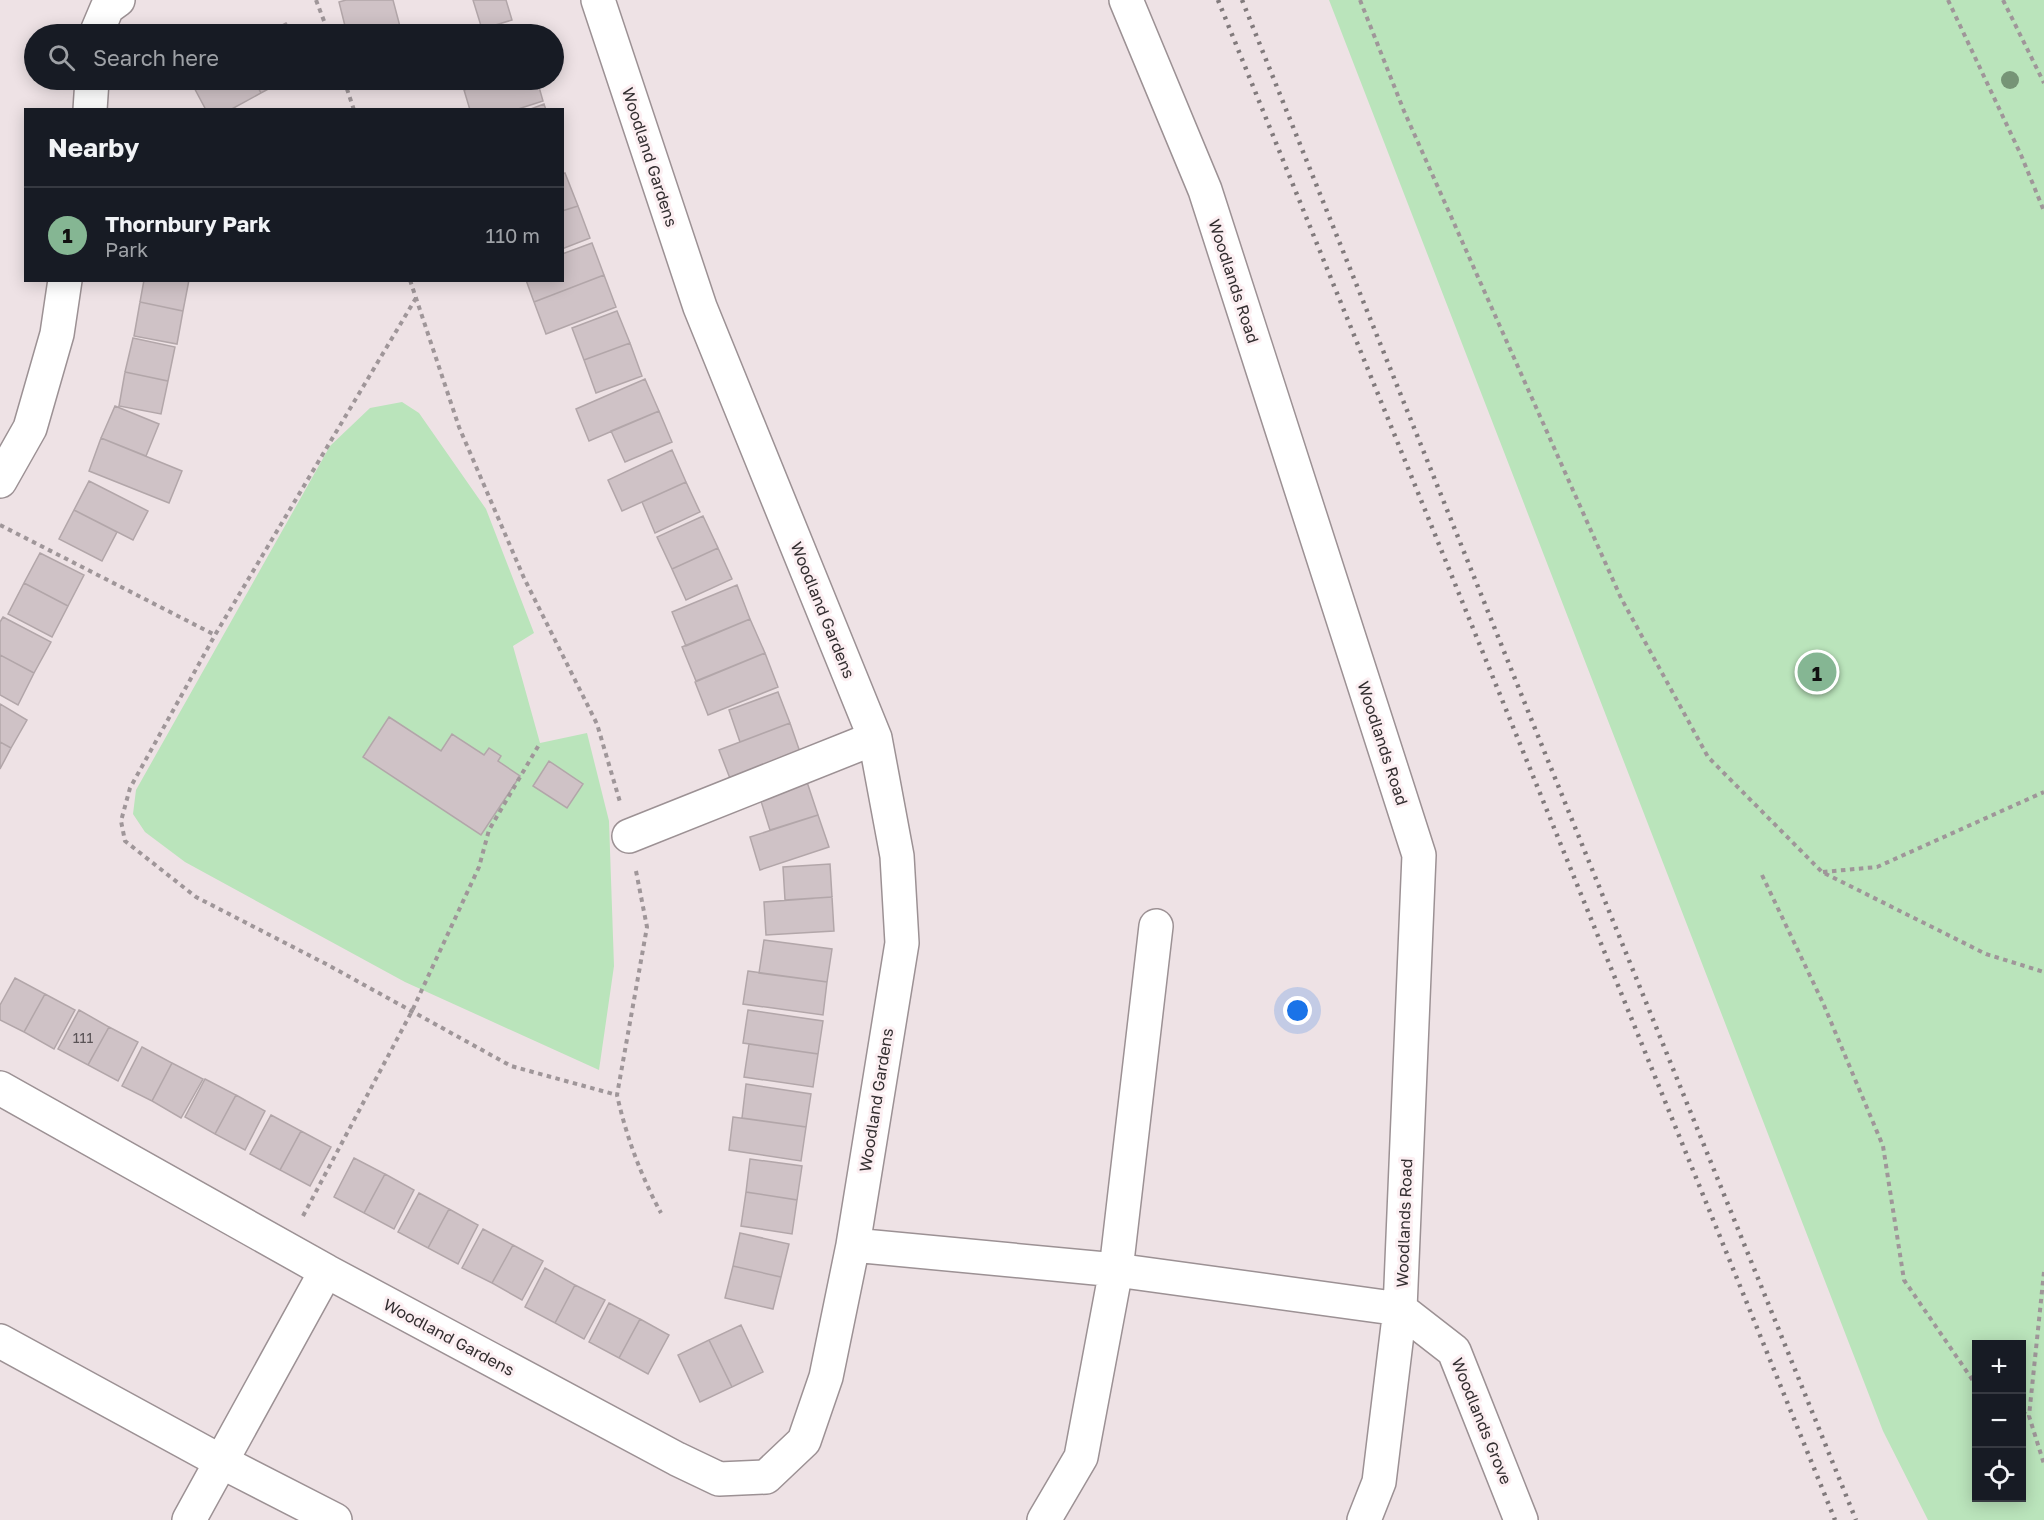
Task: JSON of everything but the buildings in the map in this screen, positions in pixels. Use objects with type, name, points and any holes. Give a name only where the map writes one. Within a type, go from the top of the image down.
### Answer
[{"type":"street","name":"Woodland Gardens","points":[[0,1088],[326,1271],[677,1459],[719,1479],[766,1477],[804,1441],[826,1377],[853,1245],[902,943],[897,856],[875,738],[700,308],[598,0]]},
{"type":"street","name":"Woodlands Road","points":[[1126,0],[1205,190],[1419,855],[1401,1309],[1379,1482],[1364,1520]]},
{"type":"street","points":[[90,108],[91,90]]},
{"type":"street","points":[[0,481],[30,428],[57,334],[65,282]]},
{"type":"street","points":[[629,836],[875,738]]},
{"type":"street","points":[[1044,1520],[1081,1457],[1116,1270],[1156,926]]},
{"type":"street","points":[[853,1245],[1116,1270],[1401,1309]]},
{"type":"street","points":[[189,1520],[326,1271]]},
{"type":"street","name":"Woodlands Grove","points":[[1401,1309],[1454,1351],[1521,1520]]},
{"type":"street","points":[[0,1341],[220,1461],[334,1520]]},
{"type":"path","points":[[316,0],[325,24]]},
{"type":"path","points":[[1360,0],[1404,111],[1621,598],[1708,757],[1822,872],[1986,954],[2044,972]]},
{"type":"path","points":[[1948,0],[2021,155],[2044,211]]},
{"type":"path","points":[[2003,0],[2044,83]]},
{"type":"path","points":[[347,90],[353,108]]},
{"type":"path","points":[[411,282],[459,427],[524,578],[597,724],[629,836],[647,927],[617,1095],[622,1119],[645,1185],[661,1213]]},
{"type":"path","points":[[416,298],[215,635],[130,788],[121,821],[125,841],[196,897],[511,1066],[617,1095]]},
{"type":"path","points":[[0,525],[215,635]]},
{"type":"path","points":[[286,1249],[412,1011],[479,867],[489,830],[540,743]]},
{"type":"path","points":[[1822,872],[1878,867],[2044,792]]},
{"type":"path","points":[[1762,875],[1823,1003],[1883,1146],[1904,1280],[1972,1378]]},
{"type":"path","points":[[2044,1272],[2029,1416],[2044,1464]]},
{"type":"green space","points":[[1329,0],[2044,0],[2044,1520],[1928,1520],[1883,1431]]},
{"type":"green space","points":[[402,402],[419,413],[486,509],[534,633],[513,646],[540,743],[587,733],[609,821],[614,966],[599,1070],[405,982],[185,862],[145,832],[133,814],[136,790],[330,446],[370,408]]},
{"type":"railway","points":[[1218,0],[1835,1520]]},
{"type":"railway","points":[[1242,0],[1856,1520]]},
{"type":"place","name":"Thornbury Park","points":[[1817,672]]}]
